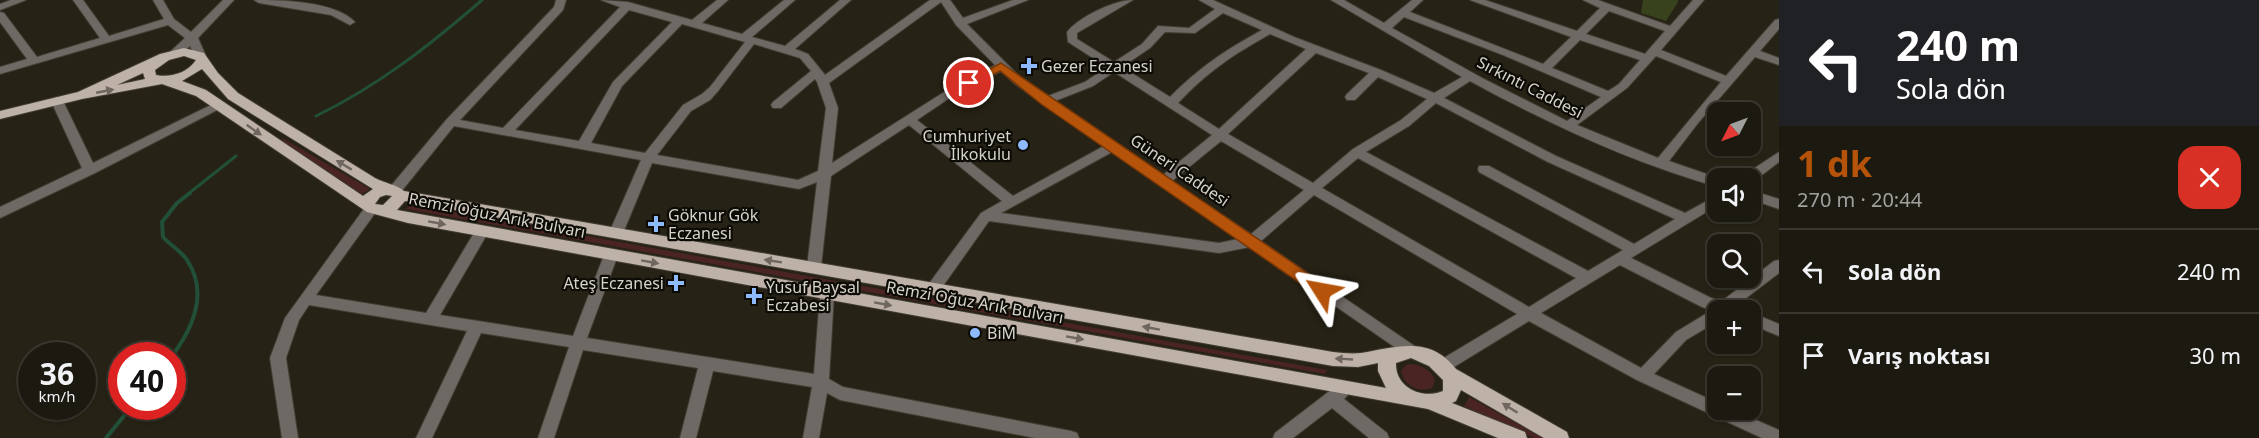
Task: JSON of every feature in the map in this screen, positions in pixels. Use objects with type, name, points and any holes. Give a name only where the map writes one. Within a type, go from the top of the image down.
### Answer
[{"type":"main road","points":[[0,115],[82,95],[165,80],[192,72],[201,58],[191,52],[175,54],[82,95]]},
{"type":"main road","name":"Remzi Oğuz Arık Bulvarı","points":[[201,58],[213,76],[233,96],[394,192],[1333,359],[1364,359],[1406,351]]},
{"type":"main road","points":[[153,64],[148,73],[155,79],[165,80]]},
{"type":"main road","name":"Remzi Oğuz Arık Bulvarı","points":[[165,80],[194,90],[373,208],[611,255],[1428,402]]},
{"type":"main road","points":[[373,208],[371,196],[394,192]]},
{"type":"main road","points":[[1406,351],[1393,355],[1387,360],[1387,376],[1401,392],[1518,438]]},
{"type":"main road","name":"Güneri Caddesi","points":[[1406,351],[1428,356],[1446,370],[1560,438]]},
{"type":"main road","points":[[1428,402],[1450,396],[1453,390],[1446,370]]},
{"type":"street","points":[[0,7],[21,0]]},
{"type":"street","points":[[78,0],[107,41]]},
{"type":"street","points":[[158,0],[170,21],[192,38],[201,58]]},
{"type":"street","points":[[175,54],[229,0]]},
{"type":"street","points":[[259,0],[334,12],[350,22]]},
{"type":"street","points":[[394,192],[420,157],[559,8],[561,0]]},
{"type":"street","points":[[606,0],[804,56],[820,77],[832,108],[814,267]]},
{"type":"street","points":[[644,10],[659,0]]},
{"type":"street","points":[[694,24],[723,0]]},
{"type":"street","points":[[616,233],[648,158],[687,108],[706,97],[714,89],[748,39],[789,0]]},
{"type":"street","points":[[787,50],[846,0]]},
{"type":"street","points":[[777,105],[937,0]]},
{"type":"street","name":"Güneri Caddesi","points":[[945,0],[960,23],[1001,66],[1046,101],[1406,351]]},
{"type":"street","points":[[960,23],[1023,0]]},
{"type":"street","points":[[1128,0],[1077,26],[1072,32],[1072,40],[1220,135],[1528,313],[1643,376],[1779,438]]},
{"type":"street","points":[[1204,0],[1270,30],[1377,72],[1435,98],[1552,159],[1685,218]]},
{"type":"street","name":"Sırkıntı Caddesi","points":[[1336,0],[1471,76],[1568,126],[1660,164],[1707,179]]},
{"type":"street","points":[[1385,28],[1418,0]]},
{"type":"street","points":[[1475,0],[1578,35],[1730,81]]},
{"type":"street","points":[[1588,0],[1672,30]]},
{"type":"street","points":[[1568,126],[1623,86],[1695,1]]},
{"type":"street","points":[[506,132],[628,5]]},
{"type":"street","points":[[1545,69],[1607,7]]},
{"type":"street","points":[[1046,101],[1089,84],[1146,46],[1162,28],[1191,31],[1222,8]]},
{"type":"street","points":[[1402,13],[1609,96]]},
{"type":"street","points":[[0,15],[35,62]]},
{"type":"street","points":[[583,146],[617,84],[681,20]]},
{"type":"street","points":[[0,71],[170,21]]},
{"type":"street","points":[[1660,164],[1694,120],[1779,22]]},
{"type":"street","points":[[1170,104],[1196,77],[1223,56],[1270,30]]},
{"type":"street","points":[[1163,182],[1220,135],[1314,48]]},
{"type":"street","points":[[1754,53],[1779,62]]},
{"type":"street","points":[[452,122],[799,185],[824,174],[953,91],[1001,66]]},
{"type":"street","points":[[1351,97],[1377,72]]},
{"type":"street","points":[[986,216],[1219,248],[1251,242],[1357,152],[1405,123],[1435,98],[1471,76]]},
{"type":"street","points":[[57,101],[90,170]]},
{"type":"street","points":[[0,213],[219,106]]},
{"type":"street","points":[[910,120],[1012,202]]},
{"type":"street","points":[[933,289],[986,216],[1112,147]]},
{"type":"street","points":[[1357,152],[1586,277]]},
{"type":"street","points":[[1761,169],[1779,156]]},
{"type":"street","points":[[1484,169],[1632,249]]},
{"type":"street","points":[[1761,198],[1779,204]]},
{"type":"street","points":[[1446,370],[1528,313],[1707,205]]},
{"type":"street","points":[[290,438],[278,358],[292,318],[373,208]]},
{"type":"street","points":[[430,319],[482,231]]},
{"type":"street","points":[[546,438],[611,255]]},
{"type":"street","points":[[1618,258],[1707,303]]},
{"type":"street","points":[[1737,300],[1779,265]]},
{"type":"street","points":[[811,438],[821,382],[827,294]]},
{"type":"street","points":[[305,299],[821,382],[840,393],[1071,438]]},
{"type":"street","points":[[1643,376],[1681,336],[1707,321]]},
{"type":"street","points":[[1761,323],[1779,330]]},
{"type":"street","points":[[424,438],[477,327]]},
{"type":"street","points":[[688,438],[706,364]]},
{"type":"street","points":[[1284,437],[1346,388]]},
{"type":"street","points":[[1332,399],[1381,438]]},
{"type":"shaded area","points":[[284,139],[370,189],[362,194],[282,141]]},
{"type":"shaded area","points":[[410,204],[1327,370],[1325,374],[406,209]]},
{"type":"shaded area","points":[[1410,364],[1422,367],[1432,374],[1435,381],[1432,388],[1417,389],[1408,384],[1401,371]]},
{"type":"shaded area","points":[[1469,397],[1543,438],[1534,438],[1464,406]]},
{"type":"waterway","points":[[316,116],[361,92],[403,64],[482,0]]},
{"type":"waterway","points":[[188,194],[236,156]]},
{"type":"waterway","points":[[182,342],[196,310],[197,285],[194,272],[187,260],[163,237],[162,222],[177,203],[190,193]]},
{"type":"waterway","points":[[106,438],[121,420]]},
{"type":"place","name":"Gezer Eczanesi","points":[[1029,66]]},
{"type":"place","name":"Cumhuriyet İlkokulu","points":[[1023,145]]},
{"type":"place","name":"Göknur Gök Eczanesi","points":[[656,224]]},
{"type":"place","name":"Ateş Eczanesi","points":[[676,283]]},
{"type":"place","name":"Yusuf Baysal Eczabesi","points":[[754,296]]},
{"type":"place","name":"BiM","points":[[975,333]]},
{"type":"route","points":[[969,83],[1001,66],[1046,101],[1322,291]]}]
